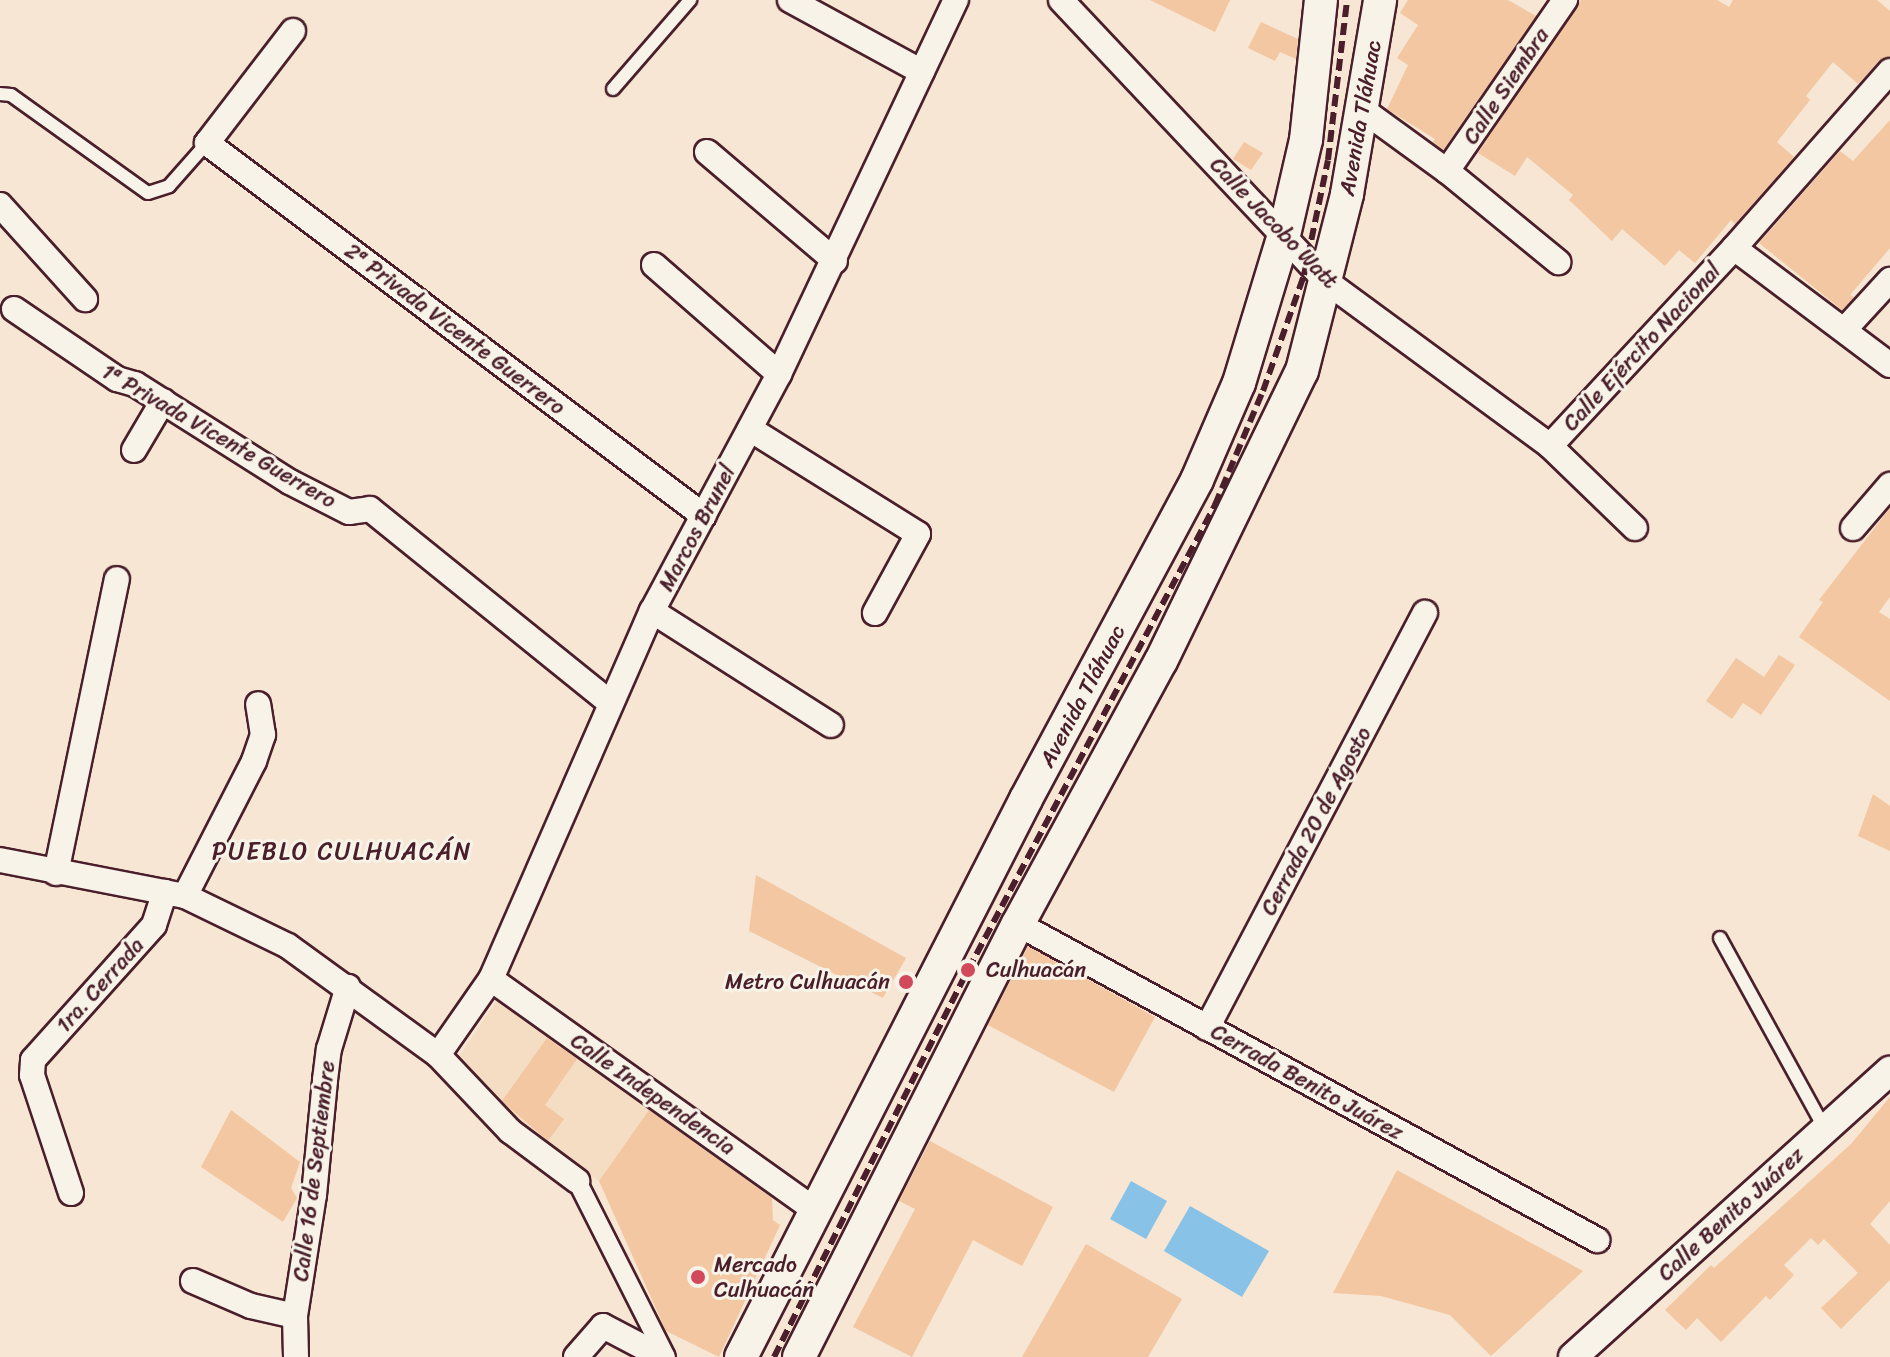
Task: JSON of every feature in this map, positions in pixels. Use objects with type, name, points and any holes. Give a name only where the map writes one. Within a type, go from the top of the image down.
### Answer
[{"type":"main road","name":"Avenida Tláhuac","points":[[748,1343],[1197,480],[1239,383],[1284,235],[1306,140],[1321,0]]},
{"type":"main road","name":"Avenida Tláhuac","points":[[802,1356],[1018,924],[1161,661],[1228,529],[1302,371],[1327,282],[1363,110],[1380,0]]},
{"type":"main road","points":[[1115,634],[1161,661]]},
{"type":"main road","points":[[748,1343],[802,1356]]},
{"type":"street","points":[[790,0],[922,72]]},
{"type":"street","name":"Marcos Brunel","points":[[438,1055],[491,979],[652,611],[779,374],[956,0]]},
{"type":"street","name":"Calle Jacobo Watt","points":[[1061,0],[1327,282],[1550,446],[1635,528]]},
{"type":"street","name":"Calle Siembra","points":[[1447,171],[1565,0]]},
{"type":"street","points":[[207,143],[293,31]]},
{"type":"street","name":"Calle Ejército Nacional","points":[[1550,446],[1734,248],[1890,71]]},
{"type":"street","points":[[1363,110],[1447,171],[1558,262]]},
{"type":"street","name":"2ª Privada Vicente Guerrero","points":[[207,143],[704,516]]},
{"type":"street","points":[[707,152],[835,261]]},
{"type":"street","points":[[0,205],[85,299]]},
{"type":"street","points":[[1734,248],[1890,365]]},
{"type":"street","points":[[654,265],[779,374]]},
{"type":"street","points":[[1845,329],[1890,280]]},
{"type":"street","name":"1ª Privada Vicente Guerrero","points":[[14,309],[117,379],[135,384],[290,482],[349,512],[370,509],[610,703]]},
{"type":"street","points":[[134,450],[163,401]]},
{"type":"street","points":[[750,429],[918,534],[875,613]]},
{"type":"street","points":[[1853,528],[1890,485]]},
{"type":"street","points":[[56,873],[117,579]]},
{"type":"street","points":[[652,611],[831,725]]},
{"type":"street","name":"Cerrada 20 de Agosto","points":[[1207,1028],[1425,613]]},
{"type":"street","name":"1ra. Cerrada","points":[[71,1193],[32,1075],[33,1060],[154,925],[175,894],[254,761],[263,735],[258,704]]},
{"type":"street","points":[[0,860],[175,894],[288,946],[348,987],[438,1055],[510,1131],[583,1185],[664,1357]]},
{"type":"street","name":"Cerrada Benito Juárez","points":[[1018,924],[1597,1240]]},
{"type":"street","name":"Calle Independencia","points":[[491,979],[815,1210]]},
{"type":"street","name":"Calle 16 de Septiembre","points":[[296,1357],[295,1316],[314,1195],[329,1049],[348,987]]},
{"type":"street","name":"Calle Benito Juárez","points":[[1573,1357],[1890,1071]]},
{"type":"street","points":[[193,1281],[251,1306],[295,1316]]},
{"type":"street","points":[[576,1357],[603,1326],[664,1357]]},
{"type":"lane","points":[[613,89],[690,0]]},
{"type":"lane","points":[[0,94],[11,95],[148,193],[169,186],[207,143]]},
{"type":"lane","points":[[1720,938],[1825,1129]]},
{"type":"shaded area","points":[[497,1000],[652,1106],[599,1181],[510,1119],[458,1058]]},
{"type":"water","points":[[1131,1181],[1167,1201],[1146,1239],[1110,1219]]},
{"type":"water","points":[[1190,1206],[1269,1251],[1242,1297],[1164,1251]]},
{"type":"building","points":[[1150,0],[1230,0],[1215,32]]},
{"type":"building","points":[[1408,0],[1508,0],[1536,16],[1443,150],[1433,142],[1435,139],[1387,109],[1408,65],[1397,58],[1418,25],[1400,13]]},
{"type":"building","points":[[1581,0],[1717,0],[1729,7],[1733,0],[1877,0],[1890,11],[1890,56],[1879,61],[1858,84],[1833,62],[1806,96],[1810,100],[1777,142],[1794,157],[1735,224],[1731,220],[1695,263],[1679,250],[1665,266],[1622,229],[1612,241],[1569,200],[1573,195],[1527,157],[1515,176],[1478,153]]},
{"type":"building","points":[[1261,22],[1298,39],[1296,59],[1280,52],[1275,61],[1248,48]]},
{"type":"building","points":[[1890,120],[1890,248],[1850,295],[1854,297],[1842,310],[1759,243],[1840,151],[1853,161]]},
{"type":"building","points":[[1244,142],[1263,153],[1251,170],[1233,159]]},
{"type":"building","points":[[1890,508],[1890,597],[1879,612],[1890,619],[1890,701],[1799,637],[1823,602],[1819,600]]},
{"type":"building","points":[[1779,655],[1795,665],[1761,715],[1743,703],[1732,719],[1706,701],[1736,658],[1764,677]]},
{"type":"building","points":[[1873,794],[1890,806],[1890,851],[1858,836]]},
{"type":"building","points":[[756,875],[906,958],[883,998],[749,931]]},
{"type":"building","points":[[1028,946],[1155,1017],[1114,1092],[988,1025]]},
{"type":"building","points":[[547,1038],[577,1059],[545,1105],[564,1119],[548,1141],[502,1101]]},
{"type":"building","points":[[1890,1097],[1890,1201],[1870,1224],[1890,1245],[1890,1280],[1841,1329],[1821,1308],[1858,1273],[1824,1239],[1818,1245],[1811,1238],[1784,1265],[1794,1275],[1770,1300],[1766,1296],[1721,1342],[1697,1318],[1686,1330],[1665,1310],[1711,1265],[1714,1268],[1851,1144]]},
{"type":"building","points":[[231,1110],[300,1162],[291,1188],[297,1198],[283,1222],[201,1167]]},
{"type":"building","name":"Mercado Culhuacán","points":[[649,1110],[772,1198],[773,1220],[780,1225],[719,1357],[666,1331],[599,1181]]},
{"type":"building","points":[[930,1141],[1053,1207],[1022,1266],[973,1240],[912,1357],[853,1327],[915,1209],[899,1201]]},
{"type":"building","points":[[1397,1170],[1583,1271],[1491,1356],[1450,1315],[1381,1296],[1333,1293]]},
{"type":"building","points":[[1086,1244],[1182,1299],[1148,1357],[1022,1357]]},
{"type":"railway","points":[[774,1357],[968,970],[1215,505],[1263,391],[1304,275],[1328,160],[1347,0]]},
{"type":"place","name":"Culhuacán","points":[[968,970]]},
{"type":"place","name":"Metro Culhuacán","points":[[906,982]]},
{"type":"place","name":"Mercado Culhuacán","points":[[698,1277]]},
{"type":"district","name":"PUEBLO CULHUACÁN","points":[[342,852]]}]
